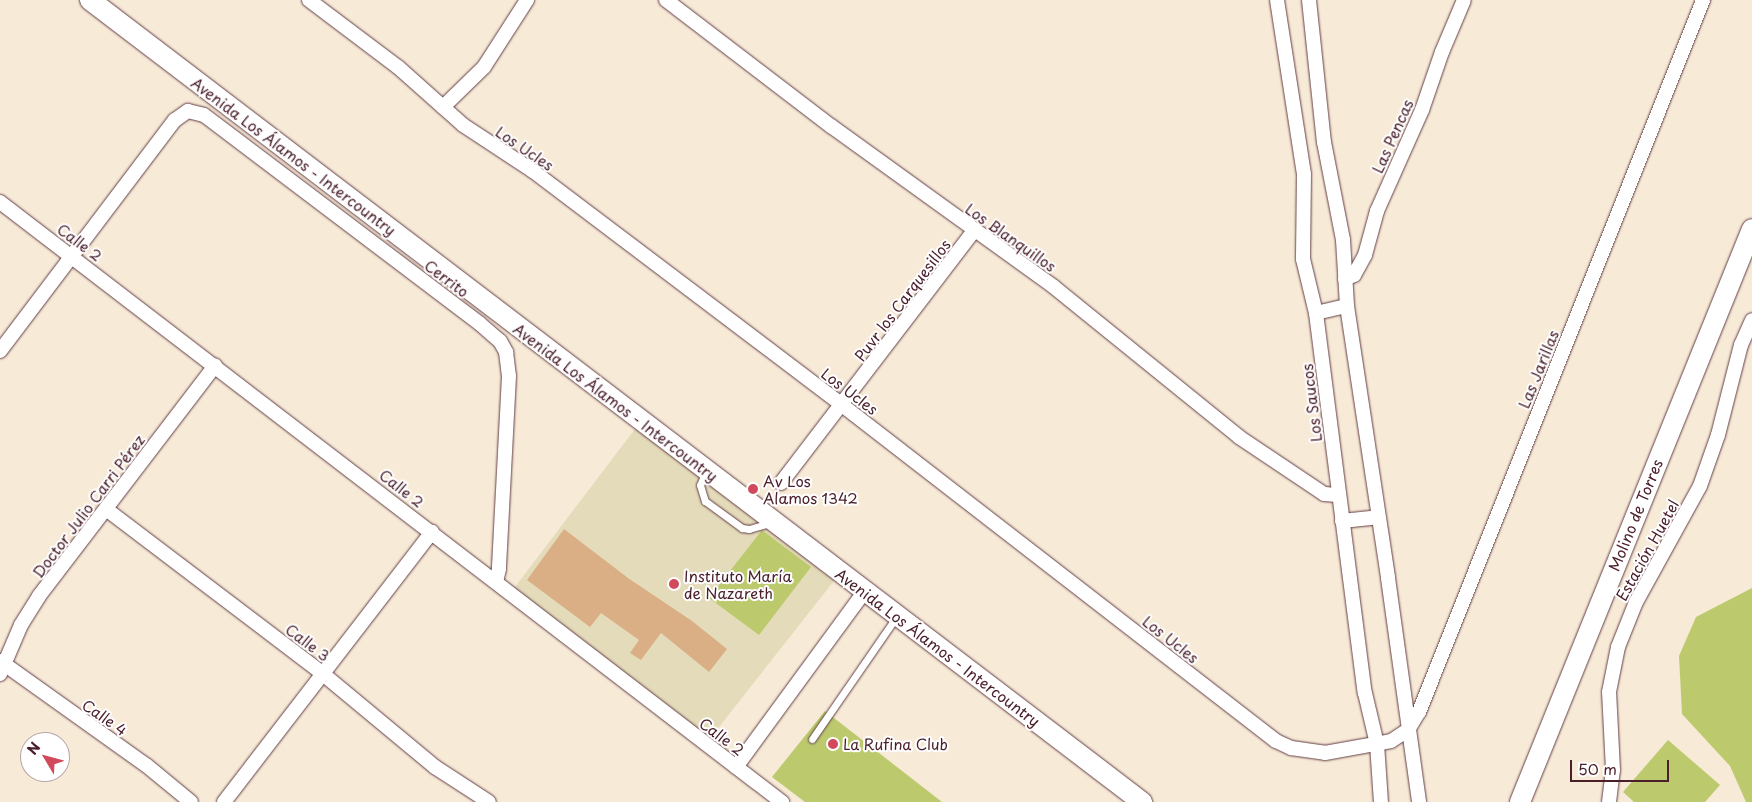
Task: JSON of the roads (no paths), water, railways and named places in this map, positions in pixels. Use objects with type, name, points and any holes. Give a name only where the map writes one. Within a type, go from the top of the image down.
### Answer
[{"type":"main road","name":"Avenida Los Álamos - Intercountry","points":[[90,0],[1142,802]]},
{"type":"main road","name":"Molino de Torres","points":[[1520,802],[1752,228]]},
{"type":"street","name":"Los Ucles","points":[[309,0],[398,67],[476,135],[533,171],[842,406],[1276,741],[1291,748],[1325,753],[1384,743]]},
{"type":"street","points":[[443,106],[484,67],[527,0]]},
{"type":"street","name":"Los Blanquillos","points":[[666,0],[974,232],[1054,287],[1239,437],[1319,491],[1338,495]]},
{"type":"street","name":"Los Saucos","points":[[1277,0],[1305,180],[1303,259],[1316,313],[1365,693],[1384,743],[1382,802]]},
{"type":"street","points":[[1309,0],[1324,142],[1343,240],[1347,306],[1419,802]]},
{"type":"street","name":"Las Pencas","points":[[1345,279],[1354,275],[1365,255],[1377,211],[1422,110],[1442,52],[1464,0]]},
{"type":"street","name":"Las Jarillas","points":[[1384,743],[1408,730],[1419,712],[1703,0]]},
{"type":"street","name":"Cerrito","points":[[72,256],[175,120],[188,111],[204,115],[479,323],[500,341],[506,352],[510,376],[499,569],[496,582]]},
{"type":"street","name":"Calle 2","points":[[0,202],[432,532],[594,660],[782,802]]},
{"type":"street","name":"Puvr los Carquesillos","points":[[781,483],[974,232]]},
{"type":"street","points":[[0,351],[72,256]]},
{"type":"street","points":[[1316,313],[1347,306]]},
{"type":"street","name":"Estación Huetel","points":[[1609,802],[1613,770],[1609,692],[1618,647],[1636,602],[1682,522],[1704,476],[1718,435],[1741,346],[1752,320]]},
{"type":"street","name":"Doctor Julio Carri Pérez","points":[[1,666],[21,625],[39,596],[215,366]]},
{"type":"street","name":"Calle 3","points":[[106,510],[323,674],[435,766],[489,802]]},
{"type":"street","points":[[1342,521],[1378,517]]},
{"type":"street","points":[[224,802],[432,532]]},
{"type":"street","points":[[736,767],[865,591]]},
{"type":"street","name":"Calle 4","points":[[1,666],[146,765],[191,802]]},
{"type":"lane","points":[[812,739],[898,616]]},
{"type":"place","name":"Av Los Alamos 1342","points":[[753,489]]},
{"type":"place","name":"Instituto María de Nazareth","points":[[674,584]]},
{"type":"place","name":"La Rufina Club","points":[[833,744]]}]
